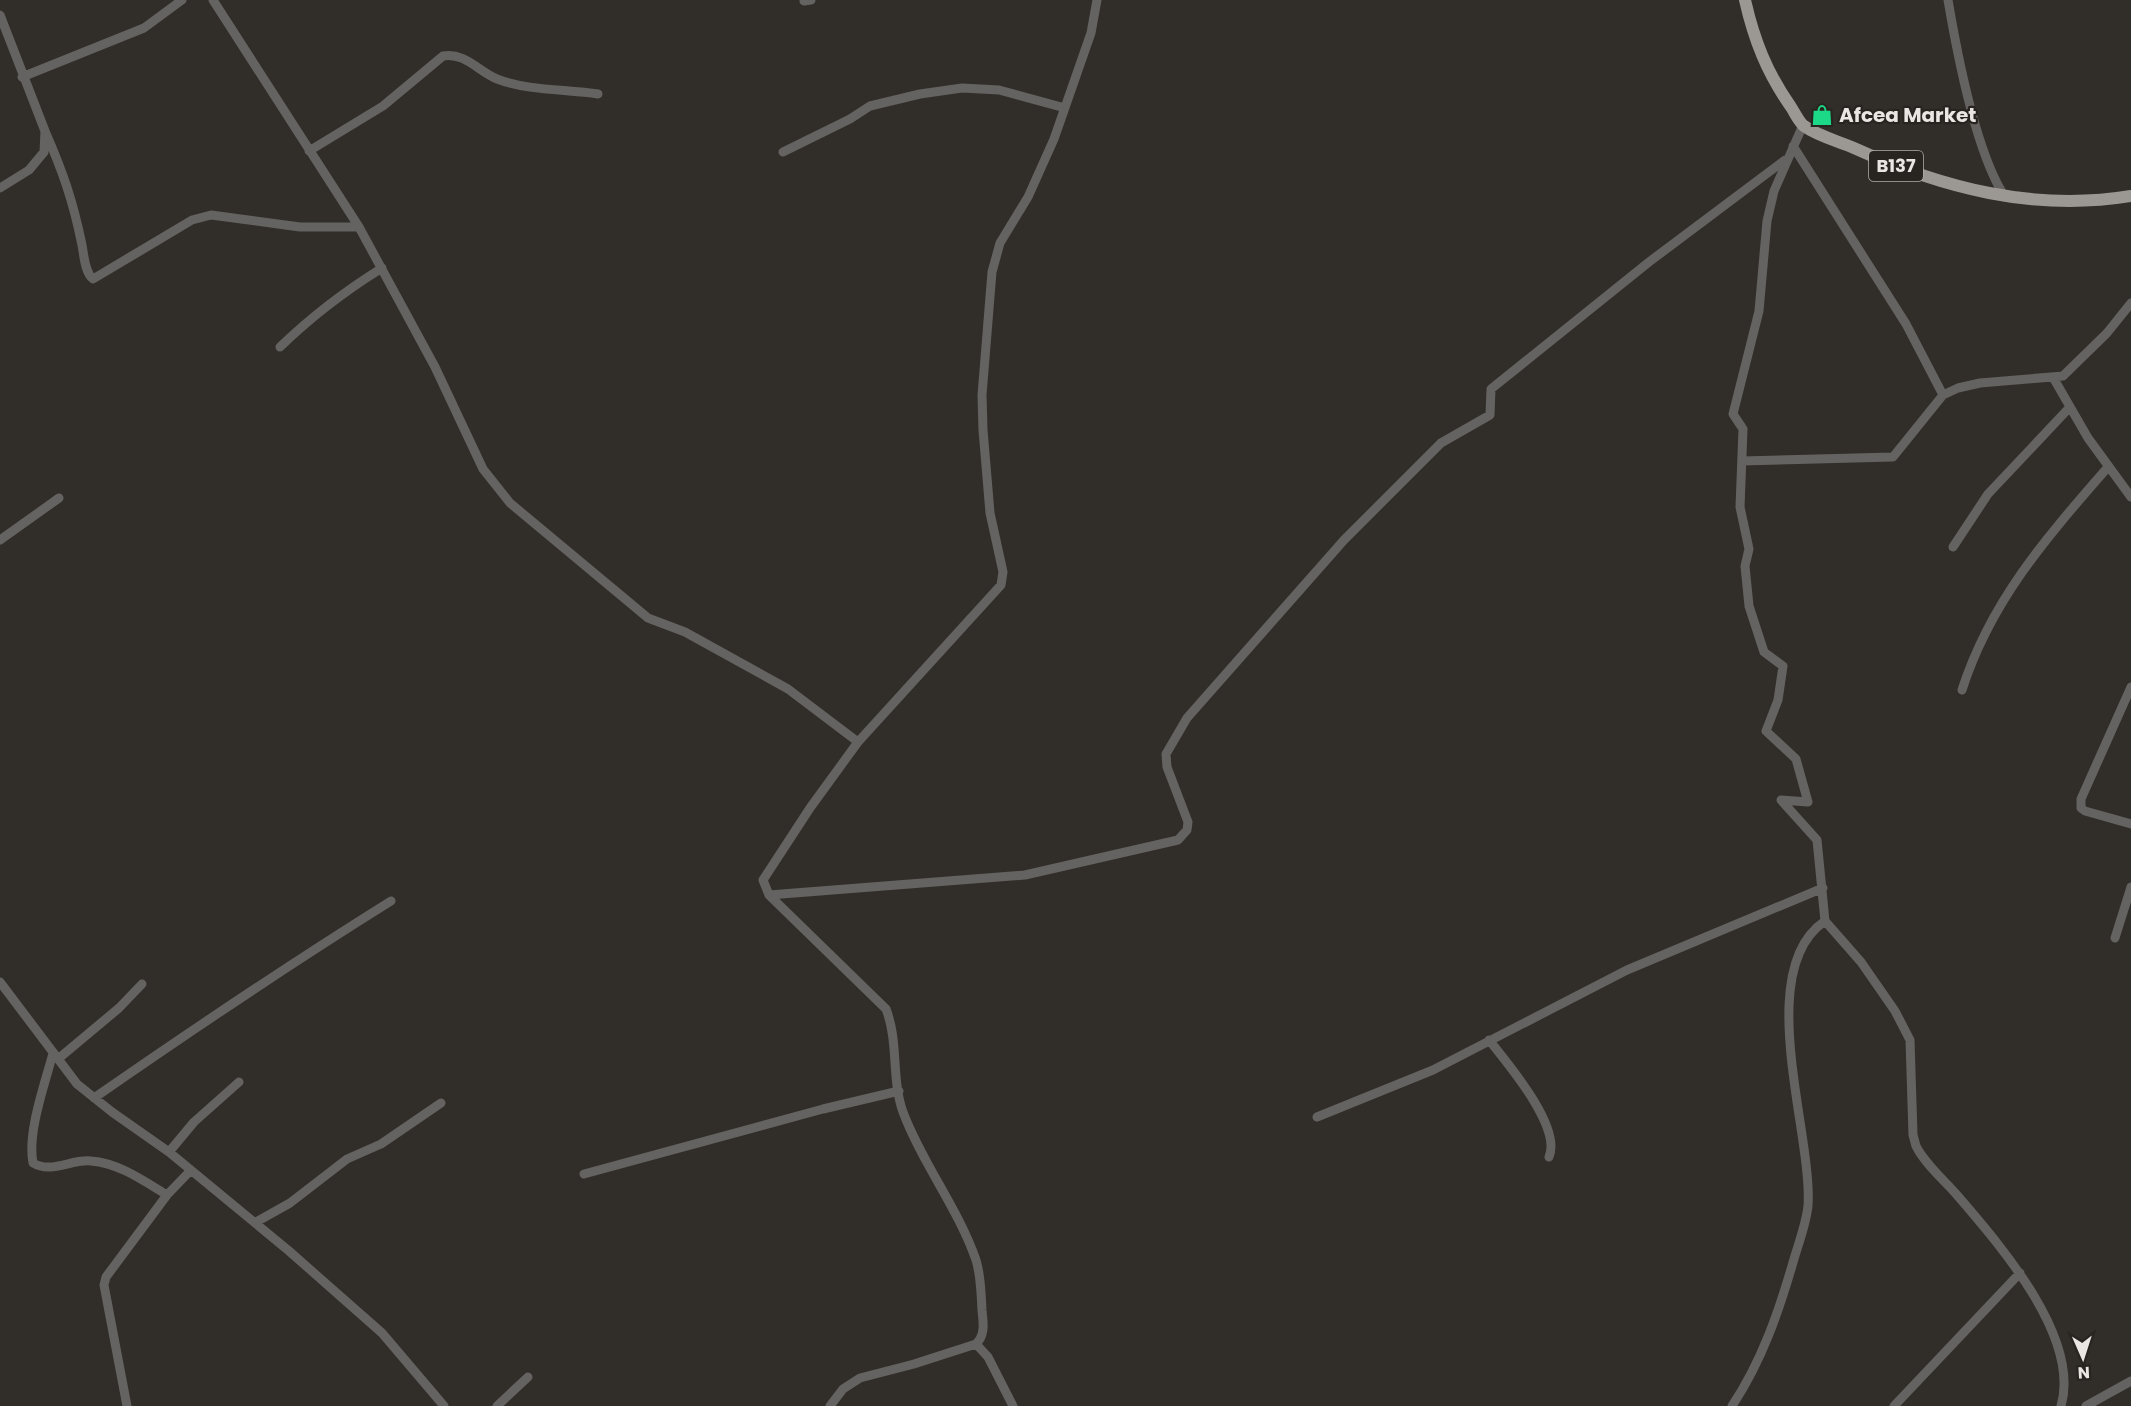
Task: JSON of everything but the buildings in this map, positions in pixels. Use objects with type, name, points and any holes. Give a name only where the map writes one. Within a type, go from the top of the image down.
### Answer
[{"type":"main road","points":[[1745,0],[1761,57],[1778,88],[1803,125]]},
{"type":"main road","name":"B137","points":[[1803,125],[1878,159],[1960,188],[2005,197],[2071,202],[2131,196]]},
{"type":"street","points":[[22,77],[144,28],[182,0]]},
{"type":"street","points":[[213,0],[359,227],[435,367],[483,469],[510,503],[648,618],[685,632],[788,689],[838,724],[858,742]]},
{"type":"street","points":[[830,1406],[843,1389],[860,1378],[976,1344],[982,1338],[984,1329],[981,1281],[976,1260],[903,1113],[892,1023],[886,1009],[769,895],[763,880],[767,871],[858,742],[947,647],[1001,585],[1003,579],[990,513],[984,461],[982,395],[990,283],[1000,243],[1042,168],[1065,108],[1091,33],[1097,0]]},
{"type":"street","points":[[1948,0],[1977,125],[1995,183],[2005,197]]},
{"type":"street","points":[[0,15],[1,26],[71,194],[85,260],[93,279],[192,220],[211,215],[300,227],[359,227]]},
{"type":"street","points":[[309,151],[384,106],[443,56],[460,57],[484,73],[512,84],[598,94]]},
{"type":"street","points":[[783,152],[850,119],[870,106],[920,94],[962,88],[999,90],[1065,108]]},
{"type":"street","points":[[1803,125],[1774,191],[1767,221],[1759,311],[1733,414],[1743,429],[1740,507],[1749,549],[1745,566],[1749,606],[1764,652],[1783,666],[1778,700],[1766,731],[1796,759],[1808,802],[1781,800],[1817,840],[1825,921],[1861,962],[1895,1011],[1910,1040],[1913,1135],[1920,1154],[1986,1229],[2020,1273],[2057,1342],[2066,1379],[2061,1406]]},
{"type":"street","points":[[0,188],[29,170],[44,152],[45,131]]},
{"type":"street","points":[[1793,146],[1906,324],[1943,395]]},
{"type":"street","points":[[769,895],[1025,875],[1178,840],[1188,830],[1188,822],[1167,767],[1169,745],[1187,718],[1322,564],[1441,443],[1490,415],[1491,390],[1649,262],[1787,159]]},
{"type":"street","points":[[280,347],[312,316],[350,287],[382,268]]},
{"type":"street","points":[[1742,461],[1893,457],[1943,395],[1958,388],[1980,383],[2054,379],[2063,376],[2131,303]]},
{"type":"street","points":[[2054,379],[2108,467],[2131,497]]},
{"type":"street","points":[[1953,547],[1988,495],[2070,407]]},
{"type":"street","points":[[1962,690],[1974,652],[2010,587],[2052,531],[2108,467]]},
{"type":"street","points":[[0,540],[59,498]]},
{"type":"street","points":[[2131,687],[2081,799],[2081,808],[2085,811],[2131,824]]},
{"type":"street","points":[[2115,938],[2131,887]]},
{"type":"street","points":[[1317,1117],[1433,1070],[1627,970],[1823,888]]},
{"type":"street","points":[[94,1098],[217,1012],[252,992],[330,938],[391,901]]},
{"type":"street","points":[[1732,1406],[1757,1362],[1773,1326],[1806,1220],[1808,1191],[1789,1043],[1789,999],[1803,947],[1813,929],[1825,921]]},
{"type":"street","points":[[0,982],[77,1084],[169,1152],[256,1222],[382,1333],[444,1406]]},
{"type":"street","points":[[142,984],[119,1008],[56,1056],[35,1126],[31,1152],[33,1163],[41,1169],[89,1161],[103,1162],[137,1177],[167,1195]]},
{"type":"street","points":[[1490,1040],[1521,1081],[1546,1126],[1552,1139],[1549,1157]]},
{"type":"street","points":[[169,1152],[194,1122],[239,1082]]},
{"type":"street","points":[[584,1174],[823,1109],[899,1091]]},
{"type":"street","points":[[256,1222],[290,1203],[347,1159],[381,1144],[441,1103]]},
{"type":"street","points":[[127,1406],[104,1285],[106,1277],[167,1195],[191,1170]]},
{"type":"street","points":[[1894,1406],[2020,1273]]},
{"type":"street","points":[[976,1344],[988,1357],[1013,1406]]},
{"type":"street","points":[[497,1406],[528,1377]]},
{"type":"street","points":[[2086,1406],[2131,1381]]},
{"type":"place","name":"Afcea Market","points":[[1822,115]]}]
